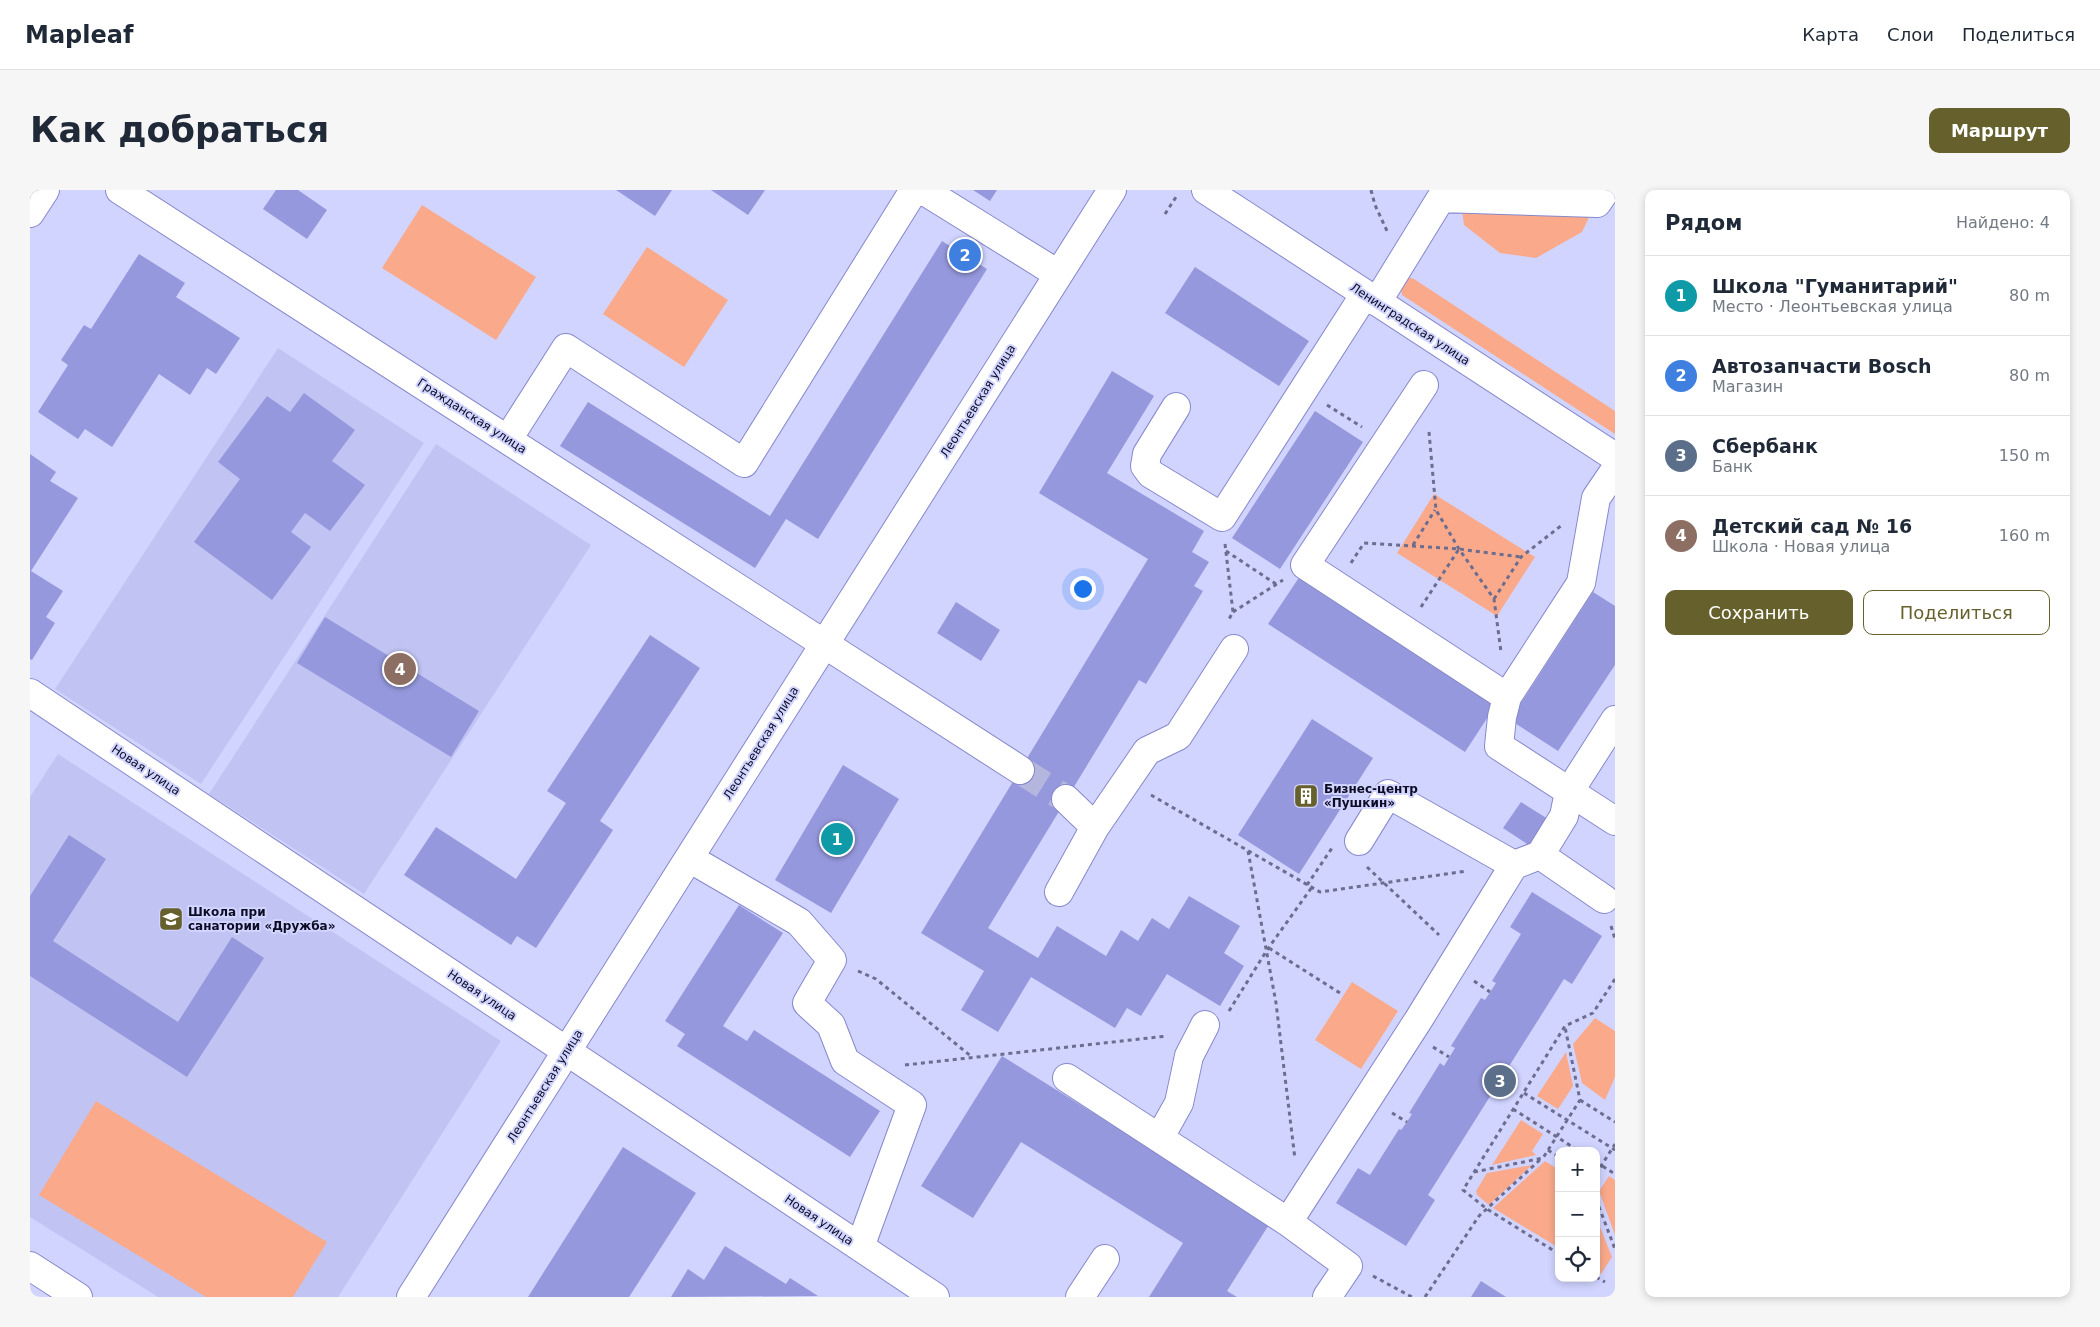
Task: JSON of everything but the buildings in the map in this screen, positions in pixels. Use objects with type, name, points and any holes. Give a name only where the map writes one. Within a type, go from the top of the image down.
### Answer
[{"type":"street","points":[[30,213],[45,190]]},
{"type":"street","name":"Гражданская улица","points":[[120,190],[825,642],[1020,770]]},
{"type":"street","points":[[508,439],[566,348],[744,463],[914,190]]},
{"type":"street","points":[[923,190],[1058,274]]},
{"type":"street","name":"Леонтьевская улица","points":[[411,1297],[1112,190]]},
{"type":"street","name":"Ленинградская улица","points":[[1206,190],[1615,457]]},
{"type":"street","points":[[1176,406],[1146,454],[1145,466],[1151,474],[1222,516],[1304,389],[1371,298],[1401,261],[1441,198],[1597,203],[1606,190]]},
{"type":"street","points":[[1424,384],[1305,565],[1507,697]]},
{"type":"street","points":[[1615,470],[1596,498],[1581,583],[1507,697],[1502,717],[1499,746],[1615,821]]},
{"type":"street","points":[[1059,892],[1095,826],[1147,751],[1178,736],[1229,656]]},
{"type":"street","name":"Новая улица","points":[[30,693],[935,1297]]},
{"type":"street","points":[[1288,1222],[1459,955],[1514,865],[1540,855],[1564,816],[1569,792],[1615,720]]},
{"type":"street","points":[[1359,841],[1388,794],[1514,865]]},
{"type":"street","points":[[1066,799],[1095,826]]},
{"type":"street","points":[[1540,855],[1604,899]]},
{"type":"street","points":[[688,858],[799,922],[832,960],[807,1003],[831,1025],[845,1061],[912,1105],[860,1247]]},
{"type":"street","points":[[1160,1137],[1179,1104],[1189,1056],[1203,1029]]},
{"type":"street","points":[[1067,1078],[1288,1222],[1348,1266],[1327,1297]]},
{"type":"street","points":[[1080,1297],[1104,1259]]},
{"type":"street","points":[[30,1266],[78,1297]]},
{"type":"path","points":[[1371,190],[1375,205],[1401,261]]},
{"type":"path","points":[[1165,214],[1176,196]]},
{"type":"path","points":[[1424,384],[1436,510],[1459,549],[1494,599],[1507,697]]},
{"type":"path","points":[[1304,389],[1386,443]]},
{"type":"path","points":[[1494,599],[1521,557],[1596,498]]},
{"type":"path","points":[[1412,545],[1436,510]]},
{"type":"path","points":[[1222,516],[1233,612]]},
{"type":"path","points":[[1336,585],[1364,543],[1459,549],[1521,557]]},
{"type":"path","points":[[1406,631],[1459,549]]},
{"type":"path","points":[[1226,551],[1276,584]]},
{"type":"path","points":[[1229,656],[1219,636],[1233,612],[1305,565]]},
{"type":"path","points":[[1126,781],[1320,892],[1468,871]]},
{"type":"path","points":[[1307,885],[1336,842],[1359,841],[1362,862],[1459,955]]},
{"type":"path","points":[[1248,850],[1268,949],[1295,1159]]},
{"type":"path","points":[[878,1082],[887,1067],[1203,1029],[1220,1025],[1268,949],[1312,887]]},
{"type":"path","points":[[1268,949],[1343,995]]},
{"type":"path","points":[[832,960],[876,979],[973,1057]]},
{"type":"path","points":[[1555,1252],[1487,1209],[1463,1190],[1565,1026],[1593,1013],[1615,979]]},
{"type":"path","points":[[1425,1297],[1479,1216],[1543,1158],[1580,1100],[1565,1026]]},
{"type":"path","points":[[1524,1094],[1614,1149]]},
{"type":"path","points":[[1580,1100],[1615,1122]]},
{"type":"path","points":[[1514,1109],[1573,1147]]},
{"type":"path","points":[[1600,1168],[1614,1149],[1615,1144]]},
{"type":"path","points":[[1548,1150],[1555,1154]]},
{"type":"path","points":[[1473,1172],[1543,1158]]},
{"type":"path","points":[[1602,1165],[1615,1174]]},
{"type":"path","points":[[1600,1210],[1615,1250]]},
{"type":"path","points":[[1348,1266],[1363,1271],[1412,1297]]},
{"type":"path","points":[[1600,1279],[1605,1282]]},
{"type":"shaded area","points":[[1601,192],[1582,232],[1536,258],[1500,253],[1464,225],[1461,203]]},
{"type":"shaded area","points":[[422,205],[536,277],[496,340],[382,268]]},
{"type":"shaded area","points":[[647,247],[728,300],[684,367],[603,314]]},
{"type":"shaded area","points":[[1408,277],[1414,279],[1615,411],[1615,434],[1402,295],[1400,285]]},
{"type":"shaded area","points":[[278,348],[424,443],[201,784],[55,689]]},
{"type":"shaded area","points":[[436,444],[591,545],[364,894],[209,794]]},
{"type":"shaded area","points":[[1434,494],[1535,557],[1497,616],[1397,553]]},
{"type":"shaded area","name":"Школа при санатории «Дружба»","points":[[58,754],[501,1041],[338,1297],[158,1297],[30,1217],[30,797]]},
{"type":"shaded area","points":[[1352,982],[1398,1011],[1361,1069],[1315,1040]]},
{"type":"shaded area","points":[[1595,1018],[1615,1031],[1615,1077],[1605,1100],[1582,1083],[1573,1044]]},
{"type":"shaded area","points":[[1566,1052],[1573,1086],[1558,1109],[1537,1096]]},
{"type":"shaded area","points":[[96,1101],[327,1242],[293,1297],[206,1297],[39,1195]]},
{"type":"shaded area","points":[[1521,1120],[1543,1134],[1532,1151],[1536,1155],[1492,1165]]},
{"type":"shaded area","points":[[1545,1161],[1555,1167],[1555,1246],[1493,1208]]},
{"type":"shaded area","points":[[1532,1165],[1489,1205],[1477,1195],[1476,1191],[1487,1173]]},
{"type":"shaded area","points":[[1609,1176],[1615,1180],[1615,1235],[1600,1194],[1600,1190]]},
{"type":"shaded area","points":[[1600,1227],[1612,1257],[1600,1273]]},
{"type":"tunnel","points":[[1020,770],[1066,799]]},
{"type":"place","name":"Автозапчасти Bosch","points":[[965,255]]},
{"type":"place","name":"Детский сад № 16","points":[[400,669]]},
{"type":"place","name":"Бизнес-центр «Пушкин»","points":[[1306,796]]},
{"type":"place","name":"Школа \"Гуманитарий\"","points":[[837,839]]},
{"type":"place","name":"Школа при санатории «Дружба»","points":[[171,919]]},
{"type":"place","name":"Сбербанк","points":[[1500,1081]]}]
